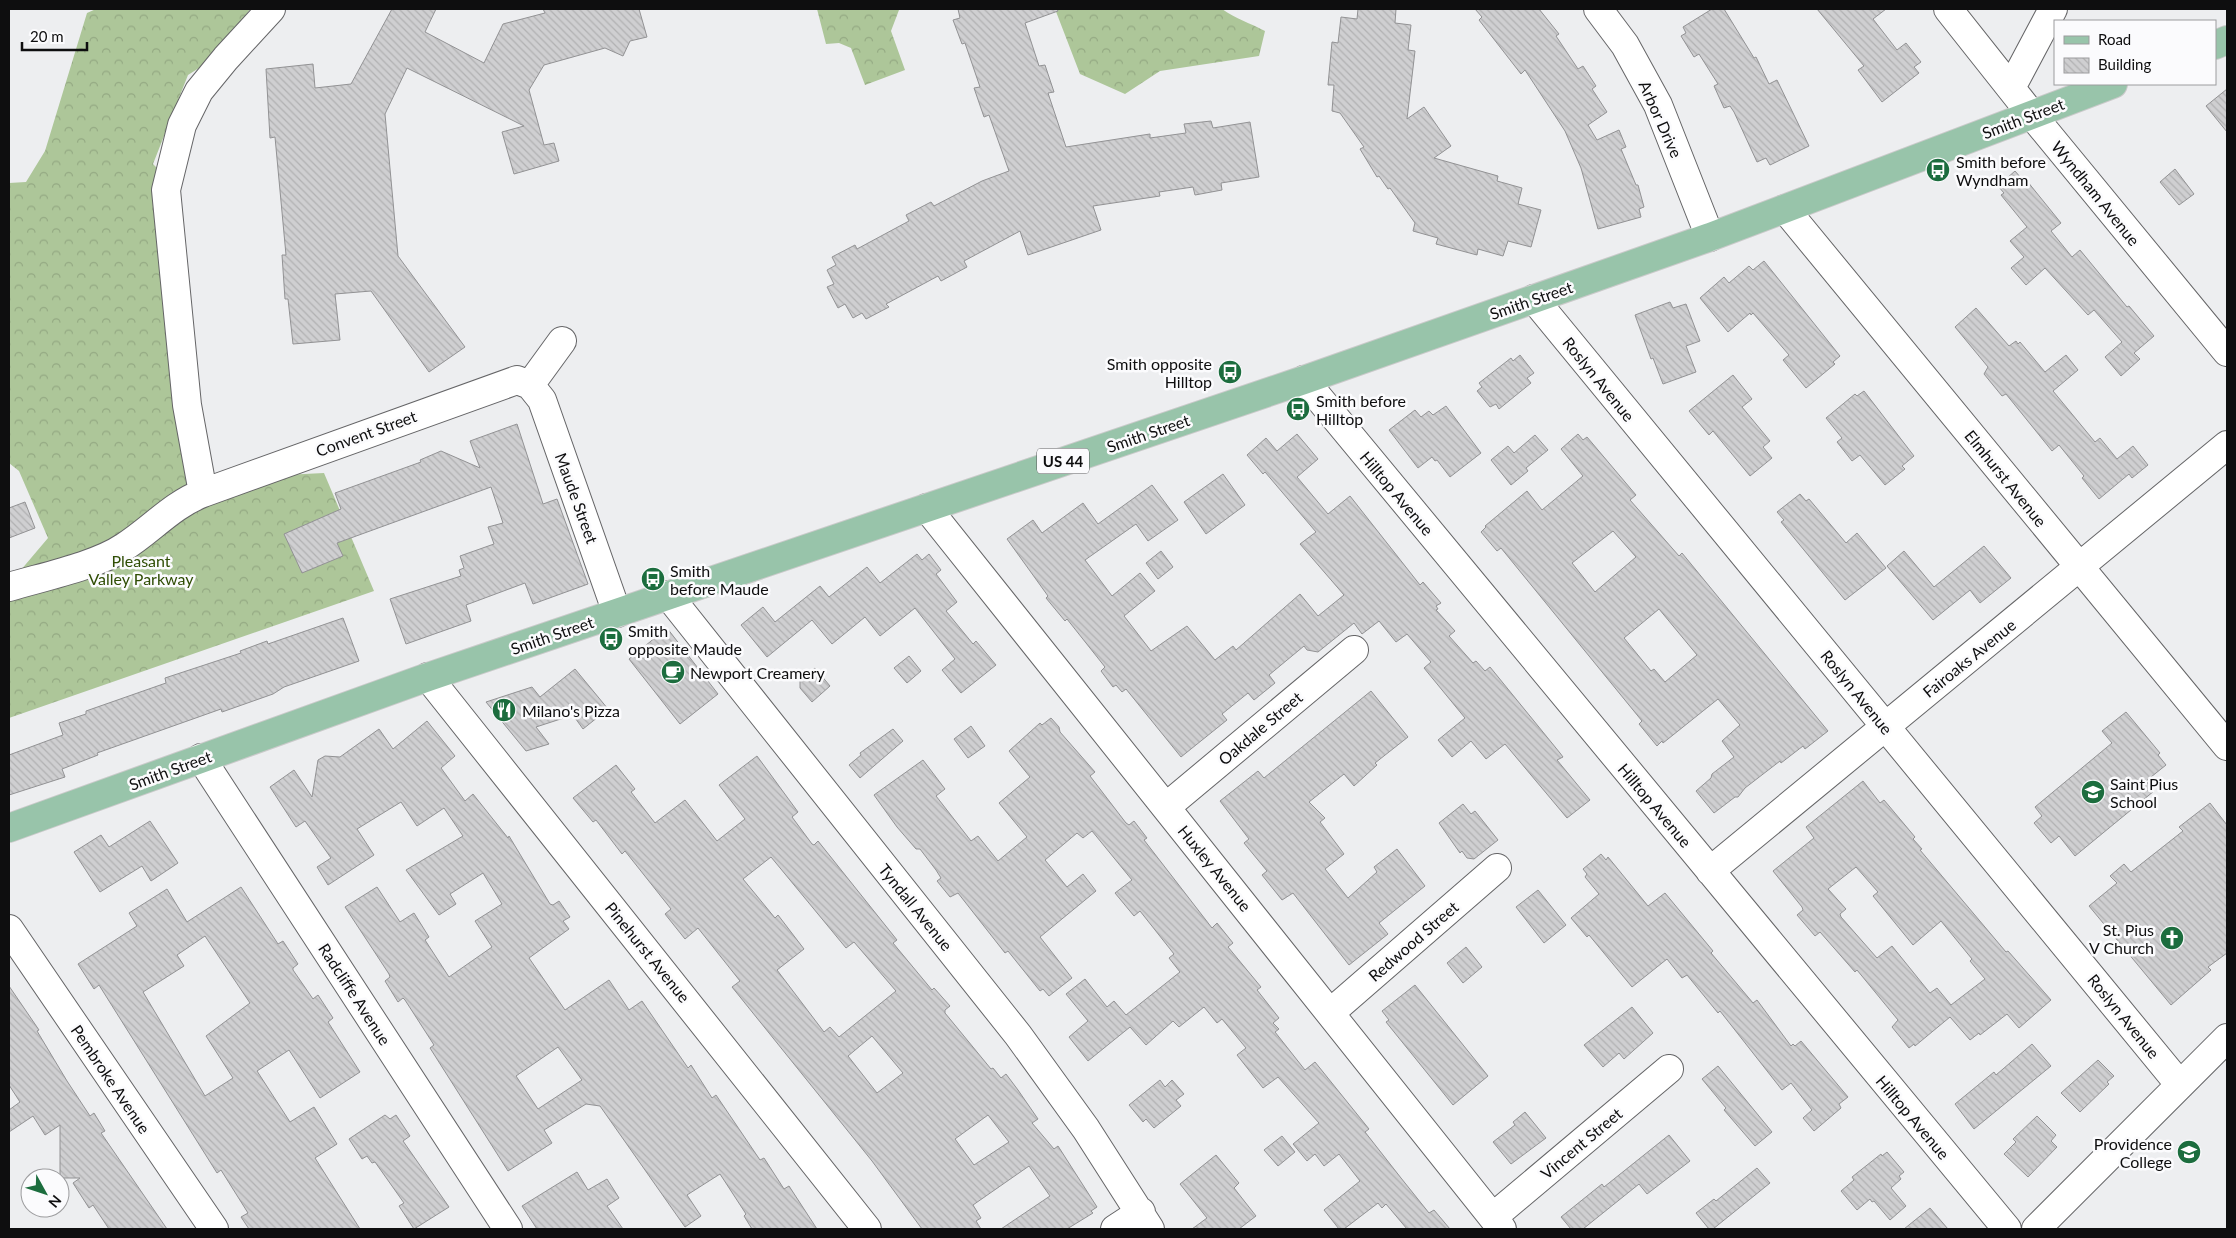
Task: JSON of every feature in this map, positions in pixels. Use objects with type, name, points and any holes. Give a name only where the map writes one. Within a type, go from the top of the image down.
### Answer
[{"type":"main road","name":"Smith Street","points":[[9,828],[428,677],[1304,380],[1710,237],[2110,85]]},
{"type":"street","points":[[9,587],[90,563],[124,548],[159,518],[203,493],[186,406],[166,190],[182,125],[199,91],[271,9]]},
{"type":"street","name":"Arbor Drive","points":[[1598,9],[1625,45],[1658,105],[1710,237]]},
{"type":"street","name":"Wyndham Avenue","points":[[1948,9],[2032,115],[2227,352]]},
{"type":"street","points":[[2011,88],[2053,9]]},
{"type":"street","name":"Elmhurst Avenue","points":[[1785,210],[2227,746]]},
{"type":"street","name":"Roslyn Avenue","points":[[1534,299],[2180,1085]]},
{"type":"street","points":[[530,385],[562,341]]},
{"type":"street","name":"Convent Street","points":[[203,493],[352,437],[517,380],[530,385]]},
{"type":"street","name":"Hilltop Avenue","points":[[1304,380],[2006,1229]]},
{"type":"street","name":"Maude Street","points":[[530,385],[542,400],[617,613]]},
{"type":"street","name":"Fairoaks Avenue","points":[[1710,871],[2227,445]]},
{"type":"street","name":"Huxley Avenue","points":[[927,508],[1498,1223]]},
{"type":"street","name":"Tyndall Avenue","points":[[668,595],[1018,1035],[1086,1129],[1145,1221]]},
{"type":"street","name":"Oakdale Street","points":[[1166,807],[1354,650]]},
{"type":"street","name":"Pinehurst Avenue","points":[[428,677],[867,1229]]},
{"type":"street","name":"Radcliffe Avenue","points":[[201,758],[508,1229]]},
{"type":"street","name":"Redwood Street","points":[[1330,1013],[1497,868]]},
{"type":"street","name":"Pembroke Avenue","points":[[9,929],[214,1229]]},
{"type":"street","points":[[2036,1229],[2227,1038]]},
{"type":"street","name":"Vincent Street","points":[[1498,1223],[1670,1069]]},
{"type":"street","points":[[1115,1229],[1145,1221]]},
{"type":"green space","name":"Pleasant Valley Parkway","points":[[96,9],[250,9],[221,54],[188,75],[153,164],[167,178],[201,479],[324,473],[374,591],[9,718],[9,584],[48,538],[19,471],[9,463],[9,183],[26,182],[45,151],[87,13]]},
{"type":"green space","points":[[817,9],[902,9],[899,10],[891,31],[905,70],[865,85],[851,48],[839,43],[826,44]]},
{"type":"green space","points":[[1055,9],[1222,9],[1265,31],[1259,56],[1160,71],[1125,94],[1080,74]]},
{"type":"building","points":[[392,9],[436,9],[425,32],[484,63],[503,24],[545,13],[543,9],[639,9],[647,37],[630,41],[623,56],[605,48],[544,65],[529,90],[544,145],[554,143],[559,161],[514,174],[502,132],[524,126],[407,68],[385,114],[398,256],[465,347],[429,372],[371,291],[335,294],[340,340],[293,344],[288,299],[285,299],[282,255],[286,255],[275,137],[270,138],[266,69],[313,64],[315,88],[351,84]]},
{"type":"building","points":[[958,9],[1057,9],[1058,11],[1025,23],[1039,66],[1045,65],[1054,92],[1048,93],[1066,147],[1150,134],[1150,138],[1186,133],[1184,124],[1211,121],[1213,128],[1250,122],[1259,177],[1221,183],[1222,190],[1195,195],[1193,187],[1159,192],[1160,196],[1093,206],[1101,230],[1028,255],[1020,231],[964,261],[967,267],[941,281],[938,276],[886,304],[889,307],[866,319],[862,313],[853,318],[845,304],[838,308],[827,287],[834,284],[827,270],[836,265],[832,257],[855,245],[857,249],[909,221],[906,215],[931,202],[934,206],[982,181],[1009,171],[989,115],[984,117],[974,88],[980,87],[965,43],[962,44],[953,20],[960,18]]},
{"type":"building","points":[[1358,9],[1396,9],[1395,23],[1411,25],[1408,50],[1415,51],[1407,119],[1424,107],[1451,146],[1434,158],[1498,176],[1497,181],[1522,188],[1518,204],[1541,210],[1531,247],[1508,241],[1503,256],[1478,249],[1477,255],[1436,244],[1438,238],[1413,231],[1415,223],[1390,188],[1388,189],[1379,176],[1377,177],[1360,149],[1364,147],[1340,113],[1332,111],[1334,85],[1328,85],[1332,42],[1338,43],[1341,17],[1357,19]]},
{"type":"building","points":[[1475,9],[1539,9],[1559,34],[1556,36],[1578,69],[1583,66],[1596,86],[1592,89],[1607,112],[1588,125],[1597,140],[1619,130],[1626,147],[1621,149],[1636,185],[1638,185],[1644,207],[1639,209],[1641,217],[1598,229],[1581,168],[1565,131],[1525,70],[1521,74],[1479,20],[1482,17]]},
{"type":"building","points":[[1712,9],[1724,9],[1754,58],[1756,57],[1769,84],[1777,80],[1809,146],[1770,165],[1766,158],[1757,162],[1734,112],[1730,106],[1724,108],[1714,86],[1718,84],[1699,54],[1694,57],[1681,36],[1686,33],[1683,27]]},
{"type":"building","points":[[1817,9],[1886,9],[1873,19],[1897,50],[1906,43],[1921,62],[1914,67],[1919,73],[1882,102],[1858,70],[1864,66]]},
{"type":"building","points":[[2227,89],[2227,132],[2206,106]]},
{"type":"building","points":[[2175,169],[2194,194],[2179,205],[2160,182]]},
{"type":"building","points":[[2015,171],[2021,178],[2023,176],[2061,223],[2051,231],[2072,257],[2080,250],[2127,307],[2129,306],[2154,336],[2134,353],[2140,359],[2121,376],[2105,357],[2122,342],[2094,310],[2088,315],[2045,268],[2026,285],[2011,268],[2024,257],[2010,241],[2027,227],[2001,195],[2004,193],[1998,186]]},
{"type":"building","points":[[1764,261],[1840,356],[1833,362],[1835,364],[1806,388],[1783,360],[1789,355],[1753,313],[1751,315],[1750,313],[1728,332],[1700,298],[1724,277],[1729,283],[1749,266],[1753,270]]},
{"type":"building","points":[[1670,302],[1673,308],[1686,304],[1700,341],[1686,346],[1696,372],[1663,384],[1653,358],[1651,359],[1635,315]]},
{"type":"building","points":[[1976,308],[2009,346],[2016,341],[2018,344],[2020,342],[2045,372],[2066,355],[2078,370],[2053,391],[2095,442],[2100,438],[2117,459],[2133,446],[2148,465],[2132,478],[2129,474],[2099,499],[2082,478],[2084,476],[2059,445],[2052,451],[2006,394],[2002,396],[1984,374],[1988,367],[1955,327]]},
{"type":"building","points":[[1520,355],[1534,373],[1527,378],[1531,383],[1499,409],[1496,404],[1490,407],[1477,391],[1482,387],[1479,383],[1511,358],[1513,361]]},
{"type":"building","points":[[1733,375],[1752,399],[1742,407],[1770,441],[1763,447],[1772,458],[1750,476],[1713,431],[1709,435],[1689,411]]},
{"type":"building","points":[[1864,391],[1914,456],[1902,466],[1905,469],[1885,485],[1860,455],[1852,461],[1837,442],[1842,438],[1826,418],[1855,394],[1857,396]]},
{"type":"building","points":[[1446,406],[1481,453],[1450,477],[1437,460],[1435,461],[1432,457],[1418,468],[1389,430],[1415,410],[1421,417],[1429,411],[1433,415]]},
{"type":"building","points":[[517,424],[543,504],[557,499],[588,584],[533,604],[525,583],[466,605],[471,621],[406,644],[390,599],[461,576],[459,570],[464,568],[460,556],[494,544],[488,527],[503,523],[491,487],[337,543],[343,556],[302,573],[284,534],[341,509],[335,493],[421,462],[420,460],[441,451],[480,468],[470,441]]},
{"type":"building","points":[[1297,434],[1318,459],[1297,477],[1328,514],[1350,496],[1420,585],[1423,582],[1441,603],[1436,606],[1438,609],[1436,610],[1455,631],[1449,636],[1473,663],[1476,661],[1485,671],[1490,667],[1563,757],[1557,760],[1590,800],[1567,818],[1505,744],[1486,759],[1471,741],[1452,757],[1438,740],[1465,718],[1424,668],[1431,662],[1407,634],[1396,642],[1379,621],[1362,634],[1354,623],[1318,652],[1307,650],[1304,646],[1269,675],[1275,683],[1254,700],[1248,693],[1222,714],[1227,720],[1181,757],[1126,689],[1122,692],[1116,685],[1113,687],[1101,671],[1105,667],[1067,619],[1065,621],[1046,598],[1048,596],[1007,539],[1033,520],[1042,533],[1083,503],[1098,524],[1152,485],[1178,520],[1148,541],[1136,524],[1085,560],[1112,596],[1140,573],[1155,591],[1124,616],[1151,651],[1187,626],[1215,660],[1233,646],[1236,650],[1300,594],[1318,616],[1344,595],[1300,544],[1316,532],[1265,472],[1263,474],[1247,455],[1266,438],[1277,451]]},
{"type":"building","points":[[1578,434],[1583,440],[1587,437],[1636,495],[1630,500],[1679,556],[1682,553],[1828,731],[1805,749],[1803,746],[1781,763],[1780,761],[1745,788],[1738,797],[1735,797],[1714,813],[1696,791],[1711,778],[1712,774],[1734,757],[1722,741],[1740,725],[1718,699],[1657,746],[1639,724],[1642,721],[1501,548],[1497,551],[1481,532],[1485,526],[1527,491],[1542,510],[1583,476],[1561,449]],"holes":[[[1613,531],[1636,557],[1595,592],[1572,563]],[[1659,609],[1697,655],[1665,682],[1654,669],[1651,671],[1624,638]]]},
{"type":"building","points":[[1535,435],[1548,450],[1526,468],[1528,471],[1511,485],[1491,460],[1508,446],[1514,453]]},
{"type":"building","points":[[1223,474],[1245,505],[1206,534],[1184,502]]},
{"type":"building","points":[[1800,494],[1806,501],[1809,499],[1846,543],[1857,533],[1886,568],[1845,600],[1781,522],[1784,520],[1777,512]]},
{"type":"building","points":[[25,502],[35,528],[9,538],[9,508]]},
{"type":"building","points":[[1984,546],[2011,578],[1980,603],[1970,590],[1933,620],[1887,566],[1904,551],[1934,587]]},
{"type":"building","points":[[1161,551],[1173,567],[1158,579],[1146,563]]},
{"type":"building","points":[[917,554],[922,560],[929,554],[941,570],[936,574],[957,602],[946,611],[973,644],[976,641],[996,665],[961,693],[942,670],[955,659],[915,608],[880,636],[865,617],[832,644],[812,620],[767,657],[741,625],[763,607],[775,622],[820,586],[829,597],[867,567],[880,583]]},
{"type":"building","points":[[343,618],[359,661],[284,687],[273,694],[222,712],[221,709],[97,753],[98,755],[62,769],[65,777],[9,795],[9,755],[63,735],[59,723],[86,714],[86,711],[166,683],[165,678],[241,653],[240,651],[267,641],[268,644]]},
{"type":"building","points":[[667,628],[718,694],[680,724],[629,659]]},
{"type":"building","points":[[909,656],[921,671],[907,683],[894,668]]},
{"type":"building","points":[[815,668],[830,686],[812,702],[800,688],[800,681]]},
{"type":"building","points":[[575,669],[608,709],[583,729],[573,715],[536,727],[549,744],[526,751],[486,702],[532,687],[540,697]]},
{"type":"building","points":[[1371,691],[1408,737],[1375,763],[1377,765],[1354,786],[1344,774],[1309,802],[1325,818],[1320,822],[1344,854],[1325,869],[1348,898],[1377,872],[1374,867],[1397,849],[1425,886],[1379,923],[1388,934],[1349,965],[1293,893],[1282,900],[1262,875],[1267,871],[1244,843],[1249,839],[1220,801],[1258,771],[1264,778]]},
{"type":"building","points":[[2126,712],[2160,753],[2158,755],[2166,765],[2146,781],[2154,791],[2075,856],[2059,836],[2051,843],[2034,823],[2042,816],[2035,807],[2112,743],[2102,731]]},
{"type":"building","points":[[1051,718],[1059,727],[1060,732],[1095,772],[1090,776],[1126,823],[1129,825],[1134,821],[1147,838],[1144,840],[1212,928],[1217,923],[1233,943],[1228,947],[1261,987],[1257,990],[1279,1018],[1273,1023],[1279,1029],[1275,1032],[1305,1070],[1315,1062],[1369,1129],[1365,1132],[1429,1213],[1434,1210],[1450,1229],[1407,1229],[1386,1204],[1382,1208],[1378,1203],[1344,1229],[1339,1229],[1324,1210],[1360,1181],[1339,1154],[1324,1166],[1315,1154],[1307,1161],[1293,1144],[1319,1123],[1278,1077],[1263,1088],[1237,1055],[1246,1048],[1222,1019],[1217,1023],[1204,1007],[1179,1027],[1173,1021],[1146,1045],[1130,1027],[1088,1061],[1069,1037],[1088,1021],[1066,994],[1085,979],[1107,1007],[1114,1001],[1126,1015],[1180,972],[1169,958],[1174,954],[1140,911],[1134,916],[1115,893],[1132,880],[1092,831],[1083,838],[1077,833],[1045,860],[1067,887],[1083,874],[1096,891],[1040,937],[1072,978],[1049,996],[1043,989],[1040,991],[1008,951],[1005,953],[958,893],[950,897],[937,881],[941,878],[936,870],[920,849],[916,849],[897,827],[874,795],[923,760],[945,789],[936,796],[971,841],[978,836],[998,861],[1027,837],[999,803],[1030,777],[1009,751],[1040,723],[1042,725]]},
{"type":"building","points":[[427,721],[455,756],[441,768],[465,801],[473,794],[508,838],[509,836],[550,904],[553,905],[559,901],[570,917],[563,921],[569,929],[529,958],[565,1010],[609,980],[629,1010],[642,1001],[688,1068],[691,1065],[712,1098],[716,1095],[760,1160],[764,1158],[784,1189],[789,1186],[817,1229],[752,1229],[744,1216],[746,1214],[720,1174],[687,1195],[701,1216],[685,1227],[600,1106],[586,1104],[544,1130],[552,1143],[508,1171],[430,1048],[434,1045],[405,1000],[403,998],[398,1002],[385,981],[390,977],[389,974],[345,907],[377,887],[400,922],[414,913],[429,937],[425,940],[449,977],[492,947],[475,921],[502,904],[483,873],[450,894],[456,904],[439,915],[406,870],[463,836],[444,808],[417,826],[401,802],[357,829],[374,855],[328,885],[317,867],[331,858],[305,821],[296,827],[270,787],[294,770],[312,797],[318,760],[325,756],[340,757],[379,729],[393,749]],"holes":[[[558,1047],[582,1080],[538,1109],[516,1076]]]},
{"type":"building","points":[[971,726],[985,746],[968,758],[954,739]]},
{"type":"building","points":[[893,729],[903,741],[860,778],[849,765],[861,755],[860,753]]},
{"type":"building","points":[[757,756],[798,812],[792,817],[812,844],[814,845],[818,841],[897,940],[893,943],[932,990],[934,988],[950,1006],[945,1010],[945,1013],[991,1069],[993,1068],[1001,1078],[1006,1074],[1018,1090],[1038,1119],[1032,1123],[1054,1149],[1058,1146],[1097,1207],[1091,1211],[1093,1213],[1067,1229],[1001,1229],[1050,1196],[1029,1166],[973,1205],[981,1218],[976,1221],[981,1229],[922,1229],[872,1161],[732,987],[740,981],[698,928],[685,939],[665,914],[671,909],[625,851],[622,854],[596,820],[593,822],[573,798],[616,765],[635,789],[631,792],[655,823],[685,800],[717,841],[745,819],[719,785]],"holes":[[[771,857],[846,948],[854,942],[896,991],[839,1037],[830,1027],[824,1032],[777,970],[804,949],[778,915],[775,918],[743,879]],[[872,1036],[903,1073],[877,1093],[848,1056]],[[988,1115],[1009,1142],[974,1165],[955,1139]]]},
{"type":"building","points":[[1863,781],[1880,803],[1884,800],[1915,837],[1913,839],[1922,849],[1920,850],[2006,952],[2008,951],[2051,1000],[2019,1028],[2007,1014],[1980,1035],[1979,1033],[1970,1040],[1950,1017],[1915,1046],[1914,1044],[1909,1048],[1892,1027],[1898,1020],[1857,970],[1855,972],[1820,932],[1815,936],[1797,915],[1803,910],[1802,907],[1773,871],[1814,838],[1806,827]],"holes":[[[1856,867],[1878,892],[1873,896],[1913,945],[1941,921],[1972,959],[1970,961],[1985,979],[1951,1005],[1937,988],[1930,993],[1892,946],[1877,958],[1841,917],[1840,914],[1846,909],[1828,889]]]},
{"type":"building","name":"St. Pius V Church","points":[[2210,803],[2227,825],[2227,953],[2208,967],[2211,970],[2171,1005],[2089,906],[2117,883],[2110,876],[2124,864],[2131,872],[2183,831],[2179,827]]},
{"type":"building","points":[[1463,804],[1471,814],[1475,811],[1498,840],[1474,859],[1467,858],[1462,851],[1460,853],[1439,823]]},
{"type":"building","points":[[150,821],[178,863],[151,881],[142,866],[100,892],[74,852],[101,835],[109,847]]},
{"type":"building","points":[[1601,854],[1606,860],[1608,857],[1648,906],[1665,893],[1713,951],[1711,953],[1753,1003],[1757,1000],[1791,1046],[1793,1044],[1795,1046],[1801,1041],[1848,1097],[1839,1104],[1841,1108],[1814,1131],[1803,1118],[1812,1110],[1791,1083],[1782,1090],[1720,1011],[1718,1013],[1687,975],[1682,978],[1667,959],[1632,987],[1589,935],[1587,937],[1571,918],[1599,894],[1585,877],[1587,874],[1583,869]]},
{"type":"building","points":[[241,887],[278,944],[283,941],[298,964],[293,970],[313,999],[318,995],[333,1018],[328,1022],[360,1072],[320,1098],[289,1050],[257,1071],[290,1122],[314,1107],[337,1144],[315,1158],[360,1229],[249,1229],[241,1217],[248,1213],[221,1170],[217,1173],[99,985],[94,989],[78,964],[137,926],[129,913],[167,889],[187,922]],"holes":[[[205,936],[250,1003],[206,1036],[233,1078],[205,1096],[143,992],[184,966],[177,955]]]},
{"type":"building","points":[[1538,890],[1566,925],[1544,943],[1516,907]]},
{"type":"building","points":[[1466,947],[1482,967],[1463,983],[1447,963]]},
{"type":"building","points":[[1415,985],[1488,1076],[1453,1105],[1386,1022],[1389,1020],[1382,1011]]},
{"type":"building","points":[[9,986],[39,1030],[37,1031],[67,1081],[90,1116],[94,1113],[105,1131],[101,1133],[167,1229],[109,1229],[93,1205],[89,1208],[73,1183],[80,1178],[70,1178],[70,1168],[60,1168],[60,1125],[45,1135],[33,1116],[9,1132],[9,1110],[20,1102],[9,1085]]},
{"type":"building","points":[[1632,1007],[1653,1033],[1624,1059],[1619,1053],[1603,1067],[1584,1045]]},
{"type":"building","points":[[2032,1044],[2051,1066],[1974,1129],[1955,1104],[1994,1072],[1996,1075]]},
{"type":"building","points":[[2098,1060],[2114,1076],[2107,1082],[2109,1084],[2080,1112],[2061,1093]]},
{"type":"building","points":[[1718,1066],[1772,1132],[1755,1146],[1724,1110],[1726,1108],[1702,1079]]},
{"type":"building","points":[[1160,1080],[1165,1087],[1172,1080],[1184,1094],[1176,1100],[1181,1106],[1154,1128],[1146,1119],[1143,1122],[1129,1105]]},
{"type":"building","points":[[1525,1112],[1546,1138],[1511,1164],[1493,1142],[1515,1125],[1513,1122]]},
{"type":"building","points":[[385,1115],[390,1119],[396,1115],[410,1136],[403,1141],[449,1207],[414,1229],[399,1206],[404,1203],[375,1162],[372,1163],[367,1156],[362,1159],[349,1139]]},
{"type":"building","points":[[2037,1116],[2056,1135],[2051,1141],[2057,1147],[2028,1177],[2004,1154],[2016,1142],[2013,1139]]},
{"type":"building","points":[[1669,1135],[1690,1161],[1647,1194],[1639,1184],[1583,1229],[1571,1229],[1561,1217],[1602,1184],[1604,1187]]},
{"type":"building","points":[[1282,1136],[1295,1152],[1278,1166],[1264,1150]]},
{"type":"building","points":[[1887,1152],[1904,1172],[1899,1176],[1901,1179],[1891,1188],[1906,1206],[1890,1220],[1874,1201],[1872,1202],[1870,1199],[1857,1210],[1841,1191],[1854,1180],[1852,1177],[1881,1154],[1882,1156]]},
{"type":"building","points":[[1216,1155],[1239,1183],[1234,1188],[1256,1216],[1239,1229],[1192,1229],[1207,1218],[1180,1184]]},
{"type":"building","points":[[1757,1168],[1770,1183],[1713,1229],[1709,1229],[1696,1213],[1714,1199],[1716,1201]]},
{"type":"building","points":[[577,1172],[588,1190],[607,1179],[619,1198],[607,1206],[623,1229],[537,1229],[522,1206]]},
{"type":"building","points":[[1930,1208],[1948,1229],[1904,1229]]},
{"type":"place","name":"Smith before Wyndham","points":[[1938,170]]},
{"type":"place","name":"Smith opposite Hilltop","points":[[1230,372]]},
{"type":"place","name":"Smith before Hilltop","points":[[1298,409]]},
{"type":"place","name":"Smith before Maude","points":[[653,579]]},
{"type":"place","name":"Smith opposite Maude","points":[[611,639]]},
{"type":"place","name":"Newport Creamery","points":[[673,672]]},
{"type":"place","name":"Milano's Pizza","points":[[504,710]]},
{"type":"place","name":"Saint Pius School","points":[[2093,792]]},
{"type":"place","name":"St. Pius V Church","points":[[2172,938]]},
{"type":"place","name":"Providence College","points":[[2189,1152]]}]
